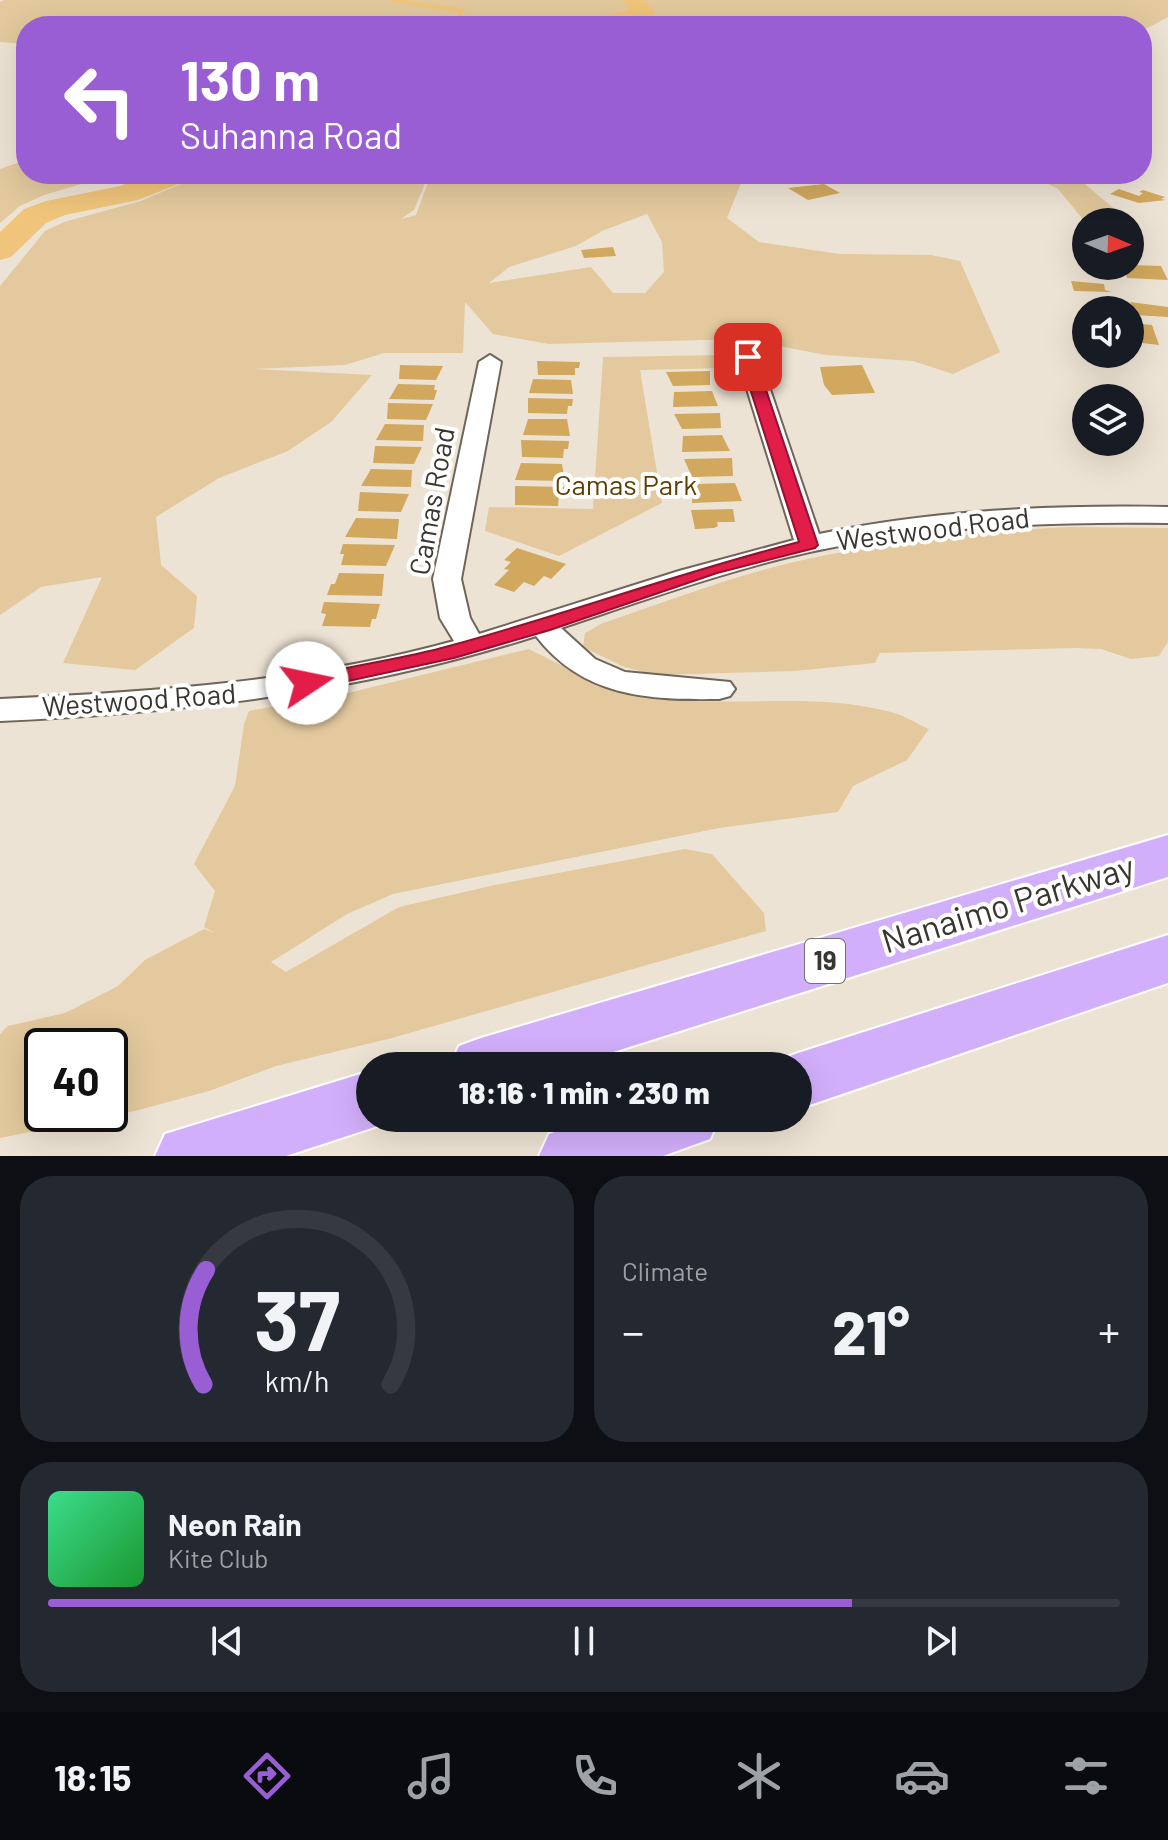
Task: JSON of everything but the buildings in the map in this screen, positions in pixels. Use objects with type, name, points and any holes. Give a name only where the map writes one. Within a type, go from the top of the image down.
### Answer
[{"type":"highway","name":"Nanaimo Parkway","points":[[527,1052],[1168,856]]},
{"type":"highway","points":[[812,1076],[1168,959]]},
{"type":"highway","points":[[188,1156],[356,1104]]},
{"type":"highway","points":[[572,1156],[645,1132]]},
{"type":"street","points":[[748,357],[809,545]]},
{"type":"street","name":"Camas Road","points":[[471,646],[455,618],[447,579],[490,362]]},
{"type":"street","name":"Westwood Road","points":[[0,710],[197,699],[397,666],[543,625],[699,573],[809,545],[979,520],[1069,515],[1168,515]]},
{"type":"street","points":[[543,625],[568,654],[594,672],[662,689],[719,689]]},
{"type":"green space","points":[[1168,0],[1168,17],[1152,26],[1152,16],[16,16],[16,43],[0,42],[0,2]]},
{"type":"green space","points":[[16,163],[16,184],[81,184],[20,206],[0,223],[0,169]]},
{"type":"green space","points":[[181,184],[425,184],[414,210],[401,219],[416,215],[427,184],[741,184],[727,218],[759,242],[840,254],[931,255],[960,261],[1000,352],[953,374],[913,361],[826,355],[742,339],[549,344],[493,334],[465,302],[463,353],[384,353],[345,365],[254,369],[372,375],[331,422],[288,451],[219,478],[156,517],[161,565],[197,596],[194,628],[135,670],[63,663],[102,577],[41,587],[0,615],[0,286],[45,231],[64,222],[141,201]],"holes":[[[647,214],[662,242],[664,272],[645,293],[613,293],[591,267],[489,283],[509,267],[576,246],[602,231]]]},
{"type":"green space","points":[[1049,184],[1085,184],[1113,208],[1074,208],[1058,189]]},
{"type":"green space","name":"Camas Park","points":[[724,355],[728,368],[640,370],[662,503],[559,556],[485,531],[489,507],[593,509],[603,357]]},
{"type":"green space","points":[[1067,527],[1168,528],[1168,642],[1159,656],[1131,659],[1101,649],[1077,648],[880,653],[875,663],[795,671],[654,675],[622,666],[583,647],[585,633],[603,623],[781,565],[904,542]]},
{"type":"green space","points":[[529,649],[595,680],[648,696],[694,701],[807,701],[863,706],[906,717],[929,729],[907,760],[853,786],[838,812],[719,828],[393,894],[347,914],[271,962],[286,972],[399,907],[495,885],[685,849],[712,854],[764,913],[766,931],[392,1038],[276,1066],[209,1091],[128,1112],[128,1028],[24,1028],[24,1132],[30,1132],[0,1138],[0,1034],[8,1026],[65,1013],[118,986],[145,960],[204,929],[215,933],[204,927],[215,891],[194,864],[235,786],[244,724],[249,711],[348,693]]},
{"type":"waterway","points":[[393,0],[463,11],[460,16]]},
{"type":"waterway","points":[[632,16],[645,13],[632,2],[634,0]]},
{"type":"waterway","points":[[0,250],[35,216],[57,207],[127,194],[153,184]]},
{"type":"route","points":[[307,683],[447,653],[710,570],[809,545],[748,357]]}]
